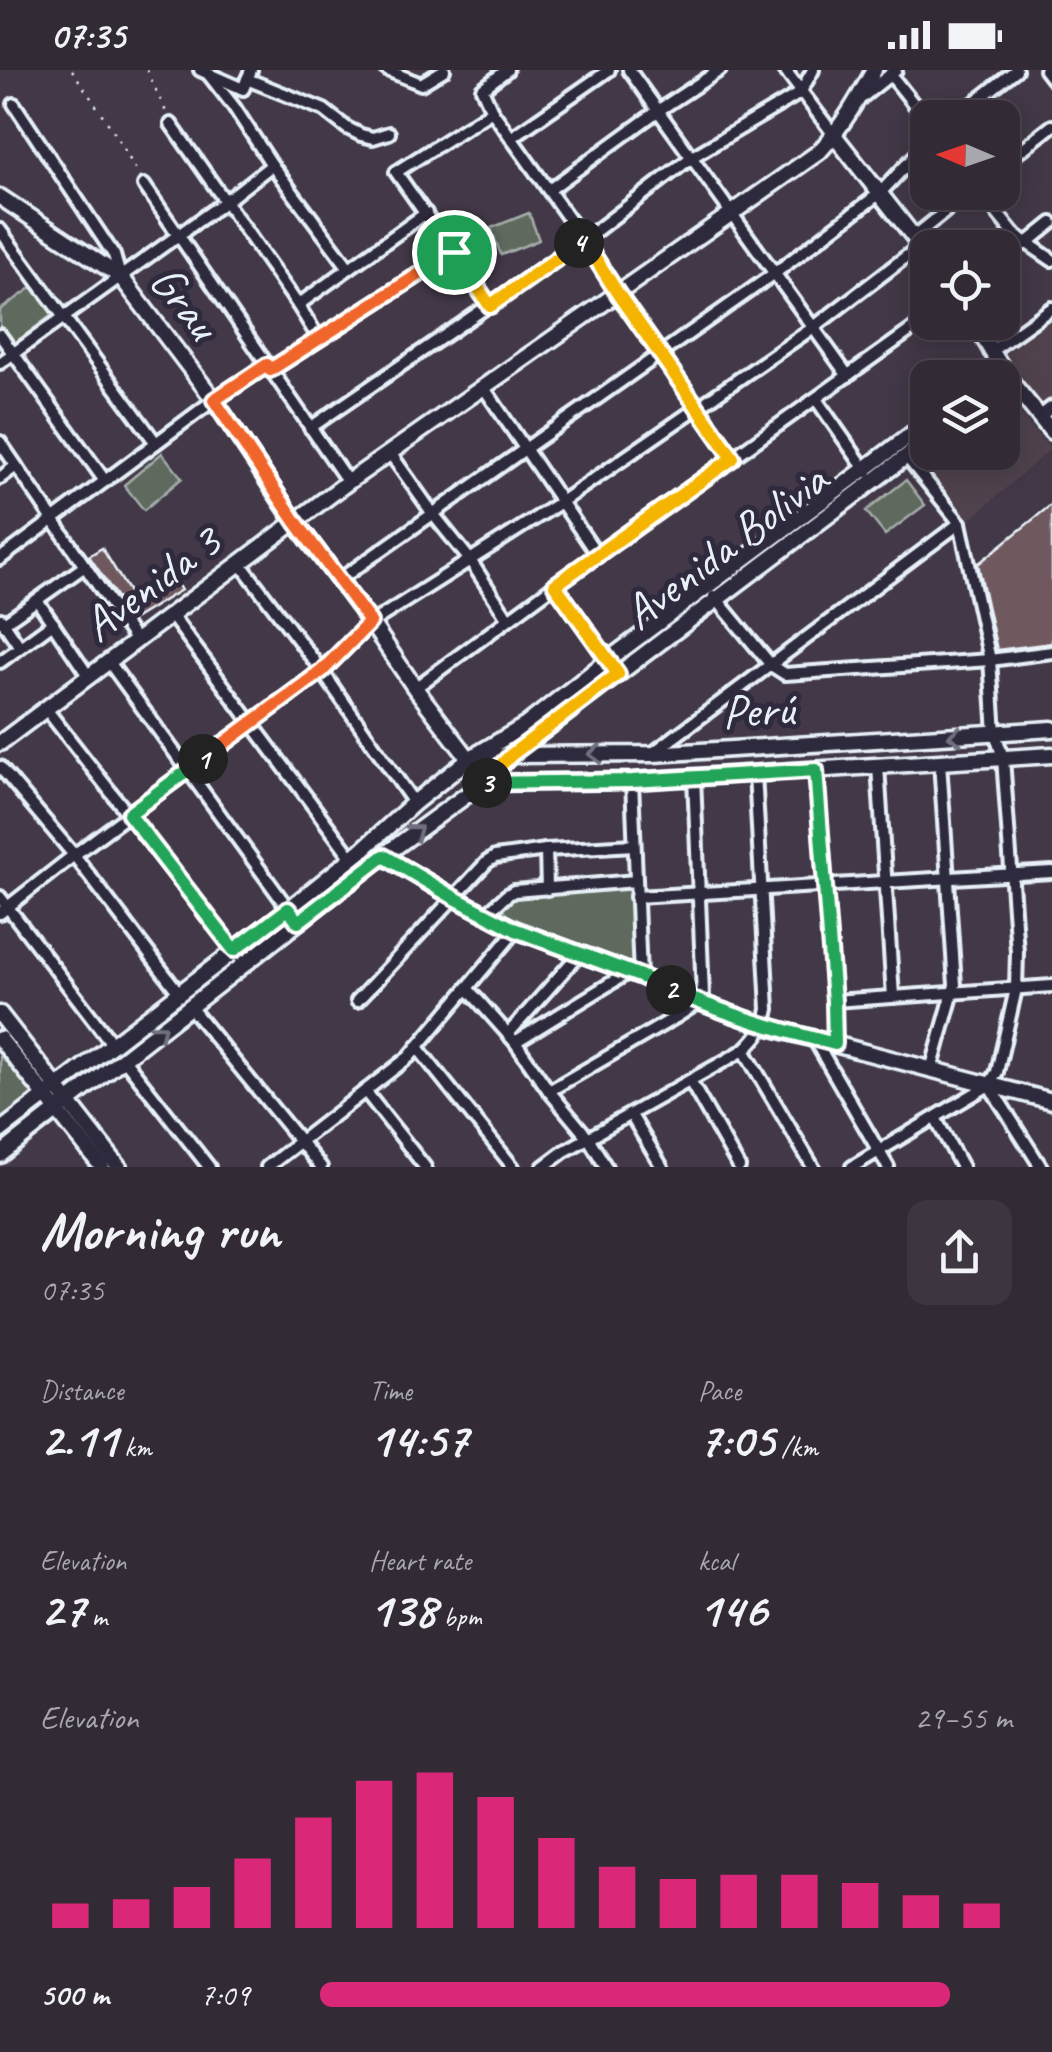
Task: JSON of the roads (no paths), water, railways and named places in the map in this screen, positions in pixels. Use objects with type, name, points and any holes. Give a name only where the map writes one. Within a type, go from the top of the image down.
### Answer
[{"type":"street","points":[[387,70],[421,84],[444,70]]},
{"type":"street","points":[[508,70],[482,89],[492,111],[733,458]]},
{"type":"street","points":[[511,138],[609,70]]},
{"type":"street","points":[[630,70],[848,376]]},
{"type":"street","points":[[549,190],[720,70]]},
{"type":"street","points":[[784,70],[910,233]]},
{"type":"street","points":[[310,428],[584,240],[692,158],[800,93],[813,70]]},
{"type":"street","name":"Avenida 3","points":[[2,737],[348,482],[819,152],[857,101],[874,70]]},
{"type":"street","points":[[978,100],[1016,70]]},
{"type":"street","points":[[1045,70],[1052,79]]},
{"type":"street","points":[[204,72],[244,89],[249,75],[324,110],[361,135],[373,138],[389,132]]},
{"type":"street","points":[[204,72],[234,107],[348,268]]},
{"type":"street","points":[[857,101],[893,72],[913,100]]},
{"type":"street","points":[[14,104],[114,255],[120,276]]},
{"type":"street","points":[[490,306],[396,172],[492,111]]},
{"type":"street","points":[[171,124],[319,339]]},
{"type":"street","points":[[1020,151],[1052,126]]},
{"type":"street","points":[[339,580],[775,273],[880,194],[910,162]]},
{"type":"street","points":[[0,363],[272,165]]},
{"type":"street","points":[[144,185],[348,482]]},
{"type":"street","name":"Grau","points":[[0,197],[120,276],[214,400],[296,522],[483,783]]},
{"type":"street","points":[[934,230],[952,210]]},
{"type":"street","points":[[995,210],[1014,234],[1052,260]]},
{"type":"street","points":[[298,305],[426,213]]},
{"type":"street","points":[[1026,244],[1052,223]]},
{"type":"street","points":[[0,230],[156,443]]},
{"type":"street","points":[[0,559],[214,400],[319,339],[454,252]]},
{"type":"street","points":[[4,910],[322,671],[370,622],[561,502],[814,327],[910,254]]},
{"type":"street","points":[[990,352],[1052,308]]},
{"type":"street","points":[[414,688],[910,331]]},
{"type":"street","points":[[0,335],[104,482]]},
{"type":"street","points":[[984,340],[995,360]]},
{"type":"street","points":[[484,388],[598,556]]},
{"type":"street","points":[[1020,395],[1052,432]]},
{"type":"street","points":[[816,399],[869,475]]},
{"type":"street","points":[[1040,418],[1052,406]]},
{"type":"street","name":"Avenida Bolivia","points":[[0,1156],[298,922],[483,783],[511,755],[869,475],[910,438]]},
{"type":"street","points":[[0,442],[136,641]]},
{"type":"street","points":[[390,453],[470,560],[508,620]]},
{"type":"street","name":"Avenida Bolivia","points":[[869,475],[910,453]]},
{"type":"street","points":[[852,1167],[989,1085],[997,1072],[1016,989],[1017,952],[1003,758],[995,734],[990,660],[960,523],[906,456]]},
{"type":"street","points":[[0,478],[16,466]]},
{"type":"street","points":[[652,754],[960,523]]},
{"type":"street","points":[[240,563],[414,803]]},
{"type":"street","points":[[20,647],[2,620],[85,566]]},
{"type":"street","points":[[555,585],[618,674]]},
{"type":"street","points":[[712,594],[771,665],[785,674],[1052,652]]},
{"type":"street","name":"Avenida Bolivia","points":[[0,1131],[288,909],[469,759],[526,725],[608,660],[712,594]]},
{"type":"street","points":[[37,600],[89,676]]},
{"type":"street","points":[[171,615],[352,858]]},
{"type":"street","points":[[0,662],[54,622]]},
{"type":"street","points":[[108,662],[298,922]]},
{"type":"street","points":[[46,708],[245,964]]},
{"type":"street","name":"Perú","points":[[469,759],[652,754],[1052,729]]},
{"type":"street","name":"Perú","points":[[483,783],[632,781],[1052,756]]},
{"type":"street","points":[[932,1070],[954,992],[940,762]]},
{"type":"street","points":[[878,766],[894,997]]},
{"type":"street","points":[[0,767],[74,855],[179,994]]},
{"type":"street","points":[[816,770],[835,1044]]},
{"type":"street","points":[[543,1167],[562,1152],[744,1050],[765,1026],[768,1008],[755,773]]},
{"type":"street","points":[[549,1091],[698,1002],[704,991],[694,777]]},
{"type":"street","points":[[632,781],[635,974]]},
{"type":"street","points":[[357,1001],[494,857],[634,845]]},
{"type":"street","points":[[546,850],[548,888]]},
{"type":"street","points":[[384,856],[516,930],[698,1002],[765,1026],[1052,1101]]},
{"type":"street","points":[[636,896],[1052,872]]},
{"type":"street","points":[[486,914],[510,893],[636,881]]},
{"type":"street","points":[[0,896],[4,910],[113,1045]]},
{"type":"street","points":[[267,1167],[408,1057],[516,930]]},
{"type":"street","points":[[511,1038],[580,953]]},
{"type":"street","points":[[511,1038],[635,974]]},
{"type":"street","points":[[834,1001],[1052,986]]},
{"type":"street","points":[[467,988],[511,1038],[606,1167]]},
{"type":"street","points":[[190,1007],[321,1167]]},
{"type":"street","points":[[0,1014],[50,1091]]},
{"type":"street","points":[[0,1038],[119,1167]]},
{"type":"street","points":[[814,1038],[888,1167]]},
{"type":"street","points":[[417,1048],[513,1167]]},
{"type":"street","points":[[744,1050],[813,1167]]},
{"type":"street","points":[[124,1058],[209,1167]]},
{"type":"street","points":[[690,1081],[739,1167]]},
{"type":"street","points":[[989,1085],[1040,1167]]},
{"type":"street","points":[[365,1091],[425,1167]]},
{"type":"street","points":[[62,1106],[102,1167]]},
{"type":"street","points":[[631,1114],[662,1167]]},
{"type":"street","points":[[934,1118],[962,1167]]},
{"type":"street","points":[[0,1156],[7,1167]]}]
